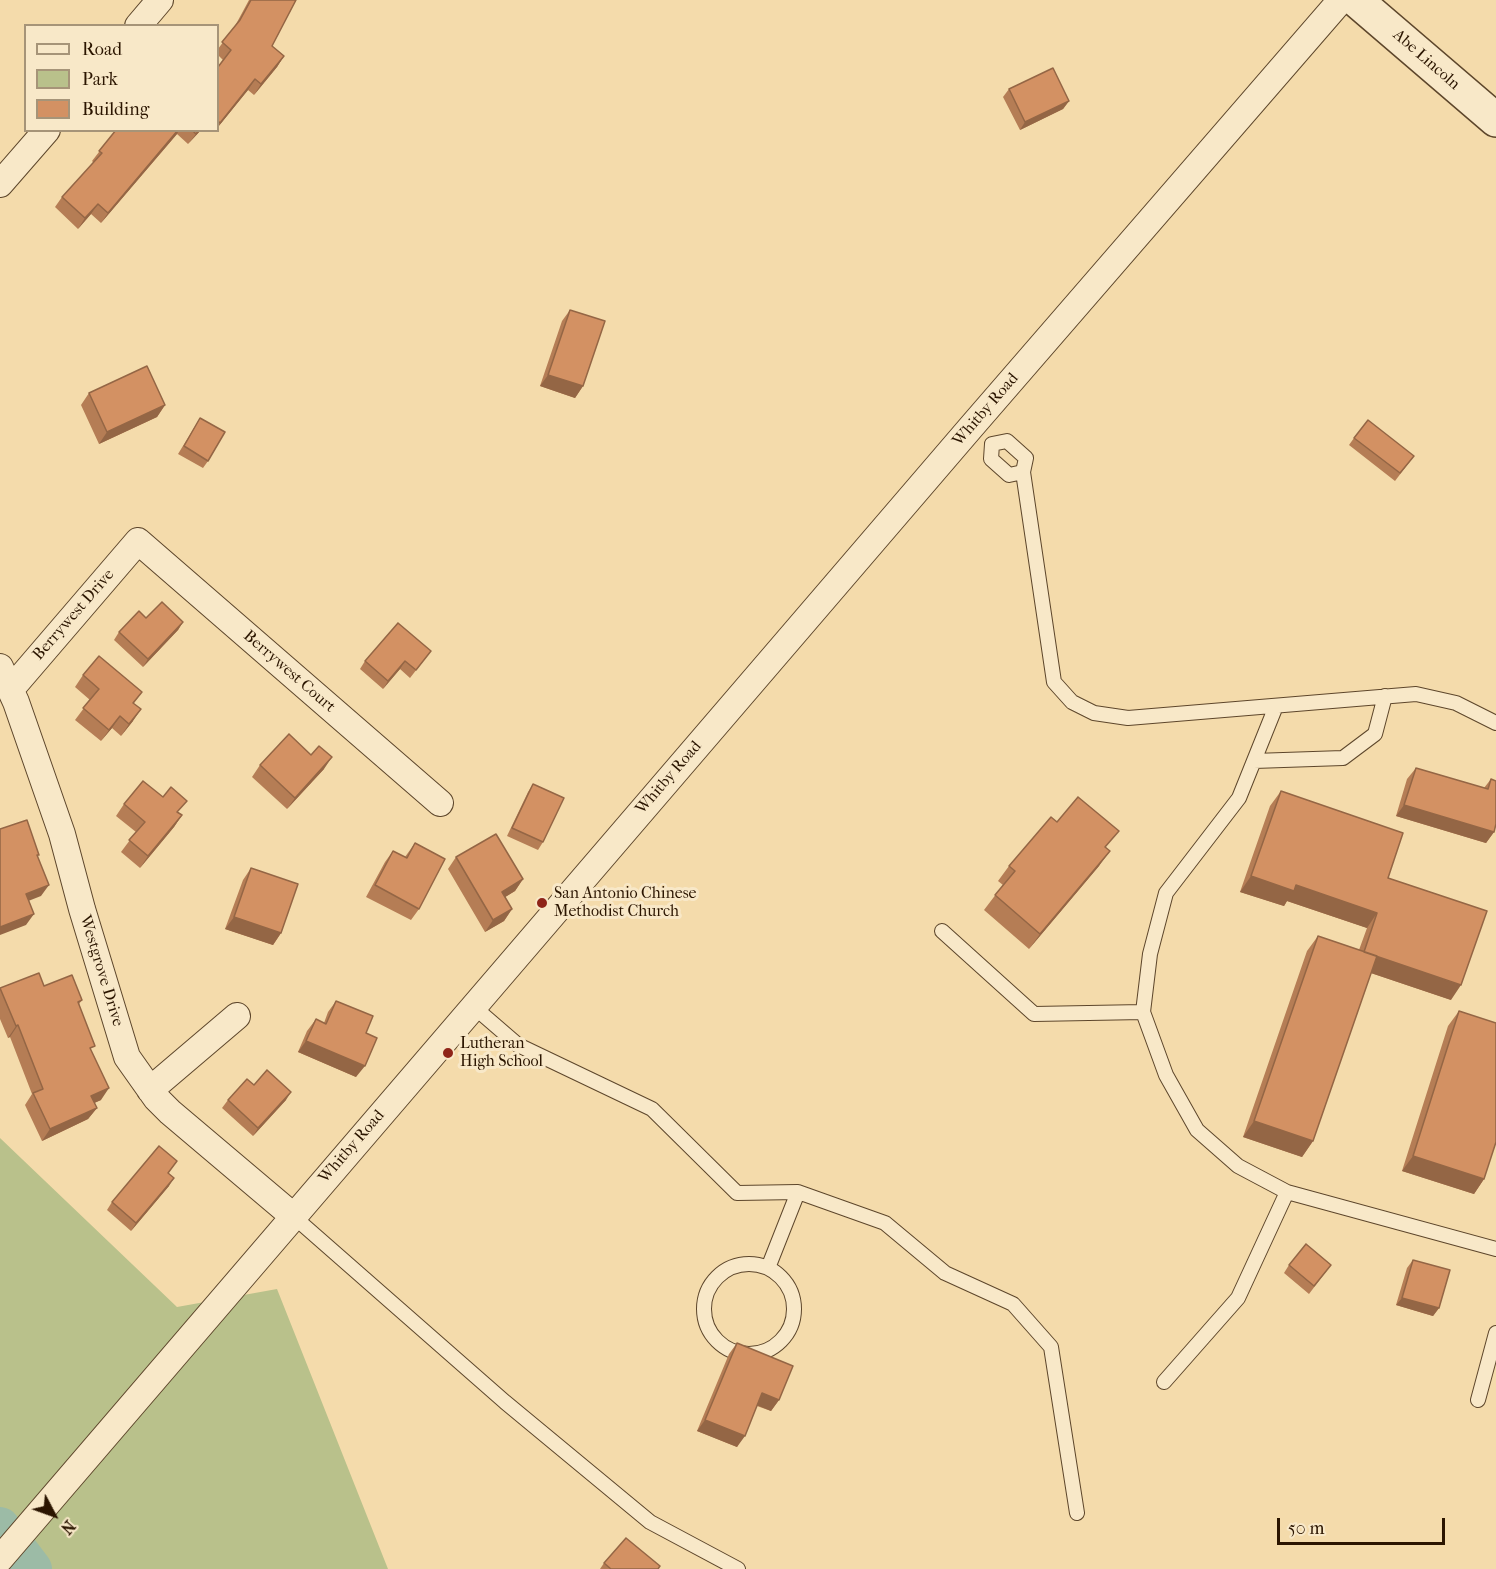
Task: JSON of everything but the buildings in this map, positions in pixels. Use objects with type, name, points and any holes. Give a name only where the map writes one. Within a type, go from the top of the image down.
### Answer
[{"type":"street","points":[[140,24],[160,0]]},
{"type":"street","name":"Whitby Road","points":[[0,1559],[972,426],[1341,0]]},
{"type":"street","name":"Abe Lincoln","points":[[1356,0],[1496,120]]},
{"type":"street","points":[[0,184],[45,132]]},
{"type":"street","name":"Berrywest Drive","points":[[11,689],[138,541]]},
{"type":"street","name":"Berrywest Court","points":[[138,541],[440,803]]},
{"type":"street","name":"Westgrove Drive","points":[[0,666],[11,689],[62,834],[127,1057],[150,1090],[170,1112],[293,1216]]},
{"type":"street","points":[[150,1090],[237,1016]]},
{"type":"lane","points":[[972,426],[992,444]]},
{"type":"lane","points":[[992,444],[1007,441],[1026,458],[1023,472],[1054,682],[1072,702],[1094,713],[1128,718],[1416,694],[1456,703],[1496,723]]},
{"type":"lane","points":[[992,444],[991,459],[1008,475],[1023,472]]},
{"type":"lane","points":[[1254,761],[1343,758],[1375,734],[1385,696]]},
{"type":"lane","points":[[1276,706],[1239,798],[1166,893],[1150,954],[1143,1012],[1166,1075],[1197,1130],[1238,1166],[1287,1192],[1496,1249]]},
{"type":"lane","points":[[942,931],[1034,1014],[1143,1012]]},
{"type":"lane","points":[[474,1006],[518,1045],[652,1109],[737,1193],[798,1192],[885,1223],[945,1273],[1013,1304],[1052,1347],[1077,1513]]},
{"type":"lane","points":[[768,1268],[798,1192]]},
{"type":"lane","points":[[1164,1382],[1238,1298],[1287,1192]]},
{"type":"lane","points":[[293,1216],[496,1394],[650,1521],[738,1569]]},
{"type":"lane","points":[[752,1264],[768,1268],[780,1276],[789,1288],[793,1301],[793,1315],[789,1329],[781,1341],[769,1349],[755,1353],[741,1353],[728,1348],[717,1340],[708,1327],[704,1312],[706,1297],[712,1283],[723,1272],[737,1265],[752,1264]]},
{"type":"lane","points":[[1478,1400],[1496,1333]]},
{"type":"green space","points":[[0,1138],[177,1307],[277,1289],[388,1569],[0,1569]]},
{"type":"waterway","points":[[0,1527],[32,1569]]},
{"type":"place","name":"San Antonio Chinese Methodist Church","points":[[542,903]]},
{"type":"place","name":"Lutheran High School","points":[[448,1053]]}]
